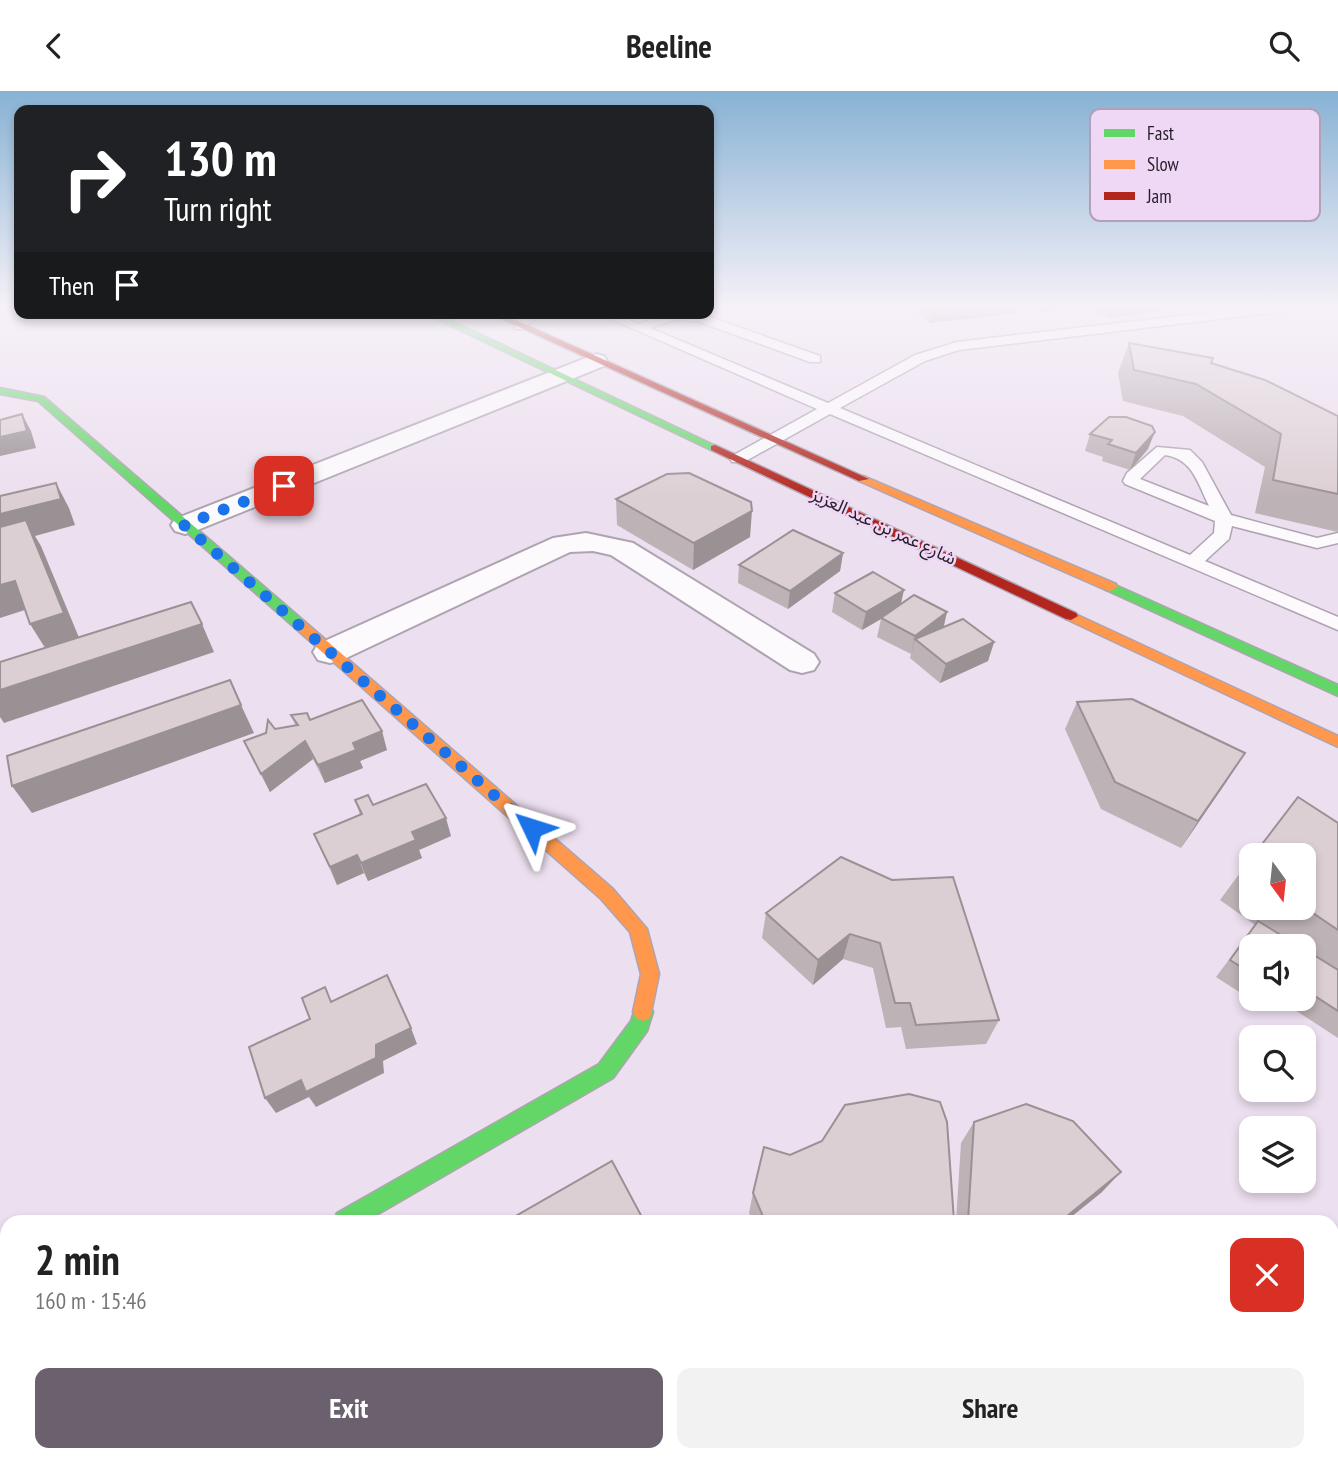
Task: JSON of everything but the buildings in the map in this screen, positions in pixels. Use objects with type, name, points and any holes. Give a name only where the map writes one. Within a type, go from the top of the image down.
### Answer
[{"type":"street","name":"شارع عمر بن عبد العزيز","points":[[546,370],[1338,742]]},
{"type":"street","points":[[184,525],[574,370]]},
{"type":"street","name":"شارع عمر بن عبد العزيز","points":[[615,370],[771,441],[1247,647],[1338,691]]},
{"type":"street","points":[[0,391],[41,399],[607,894],[638,929],[650,974],[640,1025],[606,1071],[362,1215]]},
{"type":"street","points":[[330,652],[564,544],[584,541],[604,542],[622,549],[802,662]]},
{"type":"lane","points":[[740,370],[1338,624]]},
{"type":"lane","points":[[738,459],[899,370]]},
{"type":"lane","points":[[1193,562],[1223,535],[1224,518],[1194,462],[1185,453],[1172,449],[1158,451],[1131,478],[1140,486],[1224,518],[1310,543],[1338,538]]},
{"type":"traffic: fast","points":[[549,370],[715,448]]},
{"type":"traffic: fast","points":[[0,391],[41,399],[300,625]]},
{"type":"traffic: fast","points":[[1111,587],[1338,691]]},
{"type":"traffic: fast","points":[[355,1215],[606,1071],[640,1025],[643,1012]]},
{"type":"traffic: slow","points":[[863,479],[1111,587]]},
{"type":"traffic: slow","points":[[1071,616],[1338,742]]},
{"type":"traffic: slow","points":[[300,625],[607,894],[638,929],[650,974],[643,1012]]},
{"type":"traffic: jam","points":[[619,370],[863,479]]},
{"type":"traffic: jam","points":[[715,448],[1071,616]]},
{"type":"route","points":[[284,486],[184,525],[532,828]]}]
